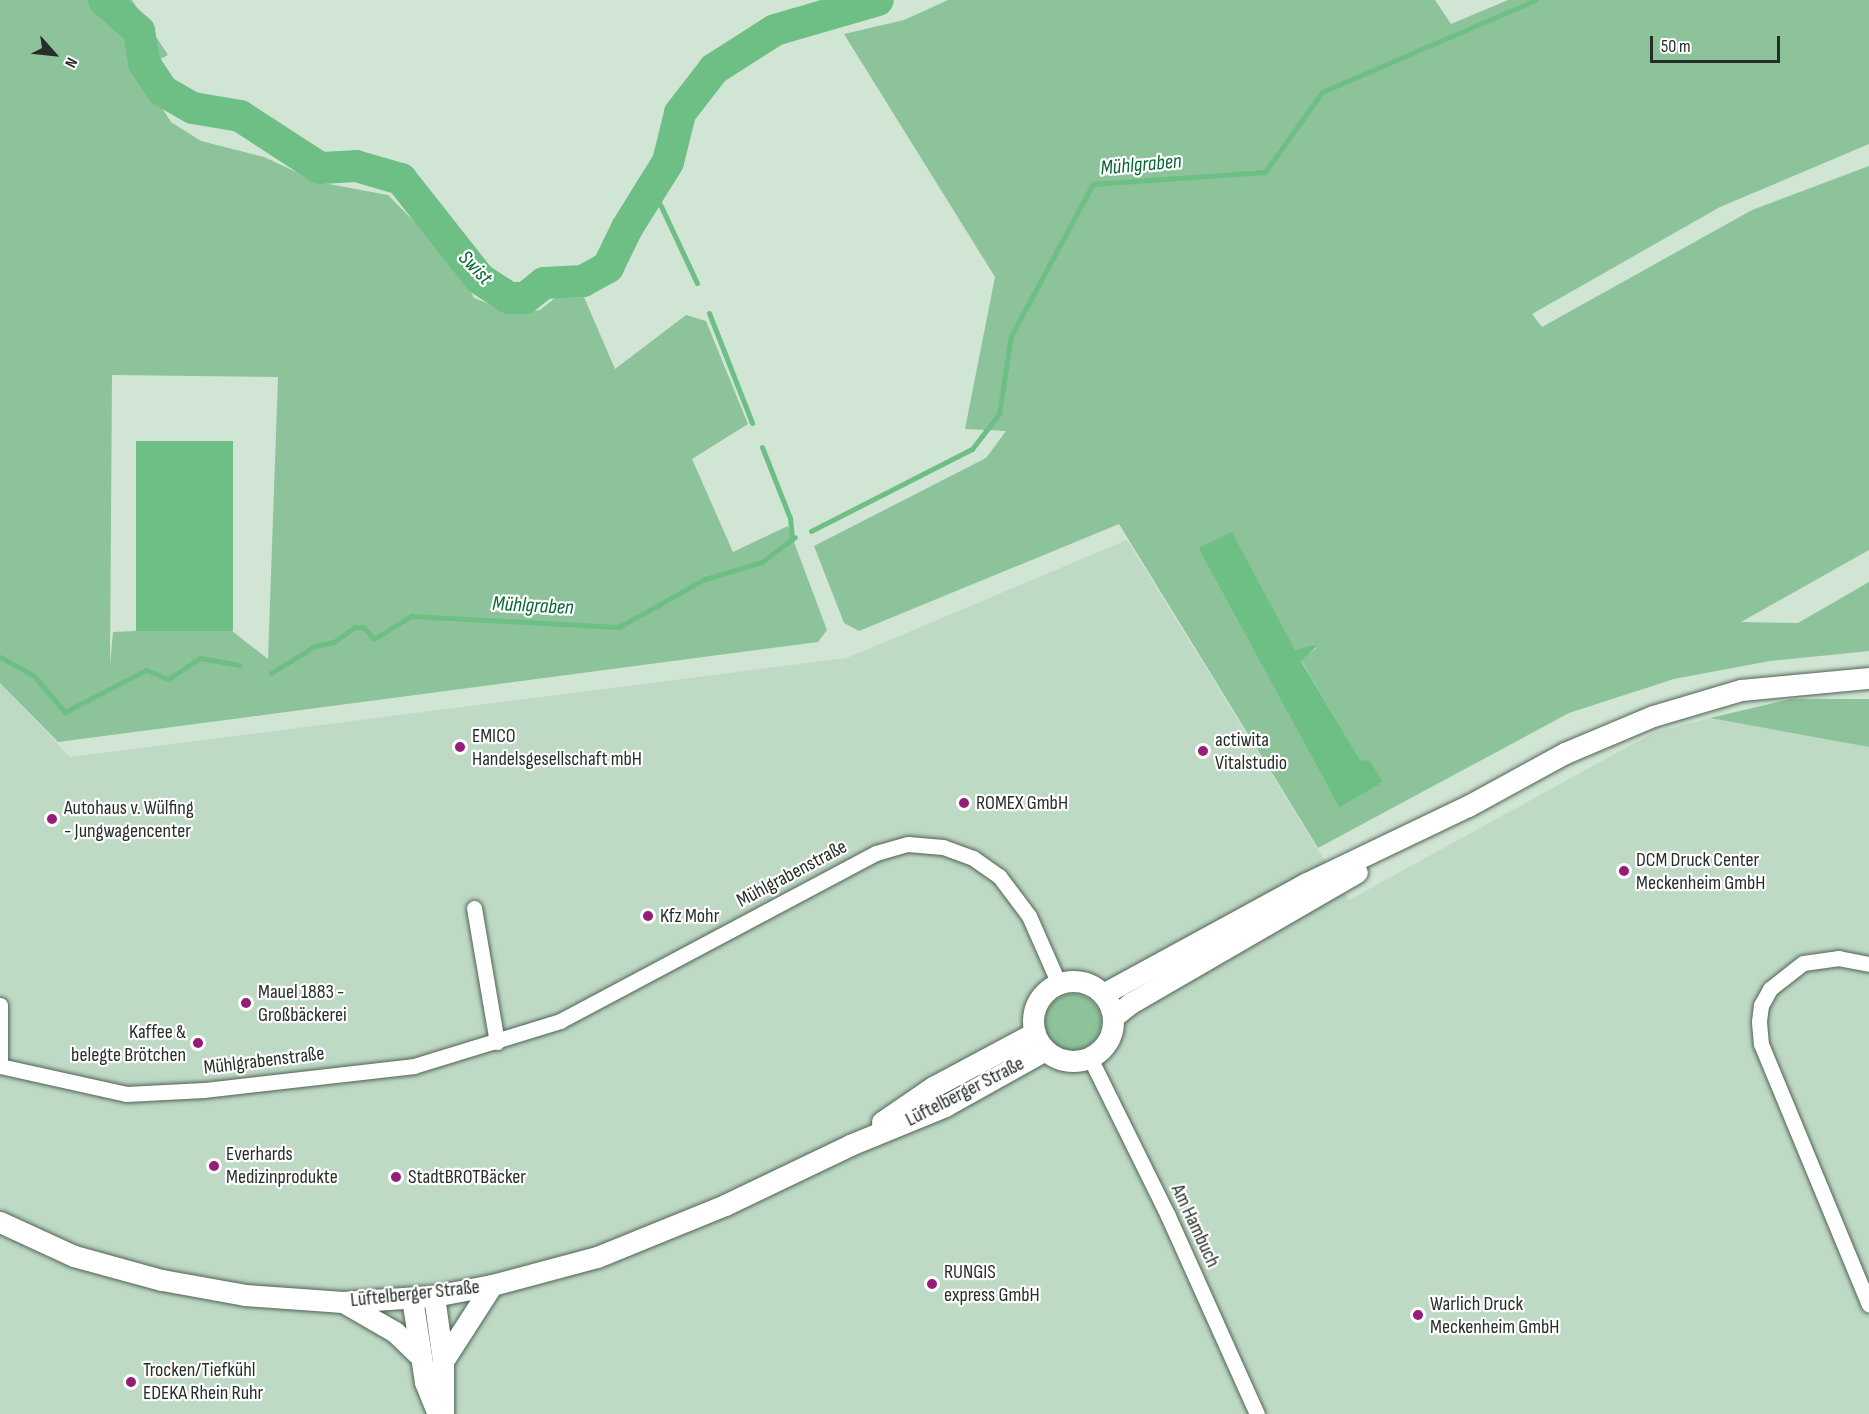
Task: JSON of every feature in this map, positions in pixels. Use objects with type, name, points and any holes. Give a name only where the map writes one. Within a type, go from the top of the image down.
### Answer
[{"type":"main road","points":[[1113,1017],[1131,1003],[1468,806],[1565,753],[1653,716],[1741,690],[1869,678]]},
{"type":"main road","points":[[1102,994],[1297,888],[1468,806]]},
{"type":"main road","points":[[1082,982],[1102,994],[1113,1017],[1108,1041],[1090,1058],[1066,1061],[1039,1042],[1035,1009],[1040,998],[1059,984],[1082,982]]},
{"type":"main road","name":"Lüftelberger Straße","points":[[0,1222],[74,1256],[162,1280],[245,1295],[343,1302],[434,1296],[492,1285],[597,1257],[725,1205],[850,1145],[933,1087],[1039,1042]]},
{"type":"main road","points":[[443,1361],[492,1285]]},
{"type":"main road","points":[[434,1296],[443,1361],[442,1414]]},
{"type":"main road","points":[[412,1298],[421,1357],[438,1414]]},
{"type":"main road","points":[[343,1302],[395,1332],[421,1357]]},
{"type":"street","name":"Mühlgrabenstraße","points":[[0,1066],[126,1094],[204,1090],[414,1066],[497,1042],[575,1014],[876,853],[908,844],[943,847],[973,858],[999,876],[1029,916],[1059,984]]},
{"type":"street","points":[[474,908],[497,1042]]},
{"type":"street","points":[[1869,964],[1822,958],[1797,966],[1770,989],[1761,1005],[1759,1022],[1761,1044],[1869,1305]]},
{"type":"street","points":[[0,1005],[0,1059]]},
{"type":"street","name":"Am Hambuch","points":[[1090,1058],[1168,1216],[1257,1414]]},
{"type":"shaded area","points":[[0,0],[132,0],[168,55],[138,71],[171,122],[201,141],[264,157],[318,182],[388,195],[458,266],[474,298],[512,313],[540,310],[555,298],[584,297],[615,369],[686,315],[706,321],[748,424],[692,459],[733,552],[788,526],[827,630],[818,642],[58,742],[0,683]],"holes":[[[112,375],[278,377],[268,659],[232,631],[136,631],[113,632],[110,665]]]},
{"type":"shaded area","points":[[948,0],[1435,0],[1451,24],[1508,0],[1869,0],[1869,144],[1720,207],[1532,314],[1542,327],[1752,210],[1869,166],[1869,550],[1741,622],[1798,623],[1869,582],[1869,651],[1770,661],[1674,679],[1569,713],[1318,848],[1119,524],[859,631],[844,623],[814,546],[986,458],[1006,431],[965,429],[995,277],[844,34],[904,20]],"holes":[[[1232,533],[1295,651],[1314,644],[1316,648],[1301,660],[1360,761],[1370,761],[1382,783],[1331,792],[1198,548]]]},
{"type":"shaded area","points":[[136,441],[233,441],[233,631],[136,631]]},
{"type":"shaded area","points":[[1232,532],[1295,650],[1315,644],[1316,647],[1301,661],[1360,760],[1370,761],[1383,782],[1339,807],[1198,548]]},
{"type":"shaded area","points":[[1127,540],[1349,900],[1653,733],[1710,718],[1869,747],[1869,1414],[0,1414],[0,683],[70,757],[847,658]]},
{"type":"shaded area","points":[[1791,699],[1869,699],[1869,747],[1710,718]]},
{"type":"shaded area","points":[[1067,994],[1079,994],[1089,998],[1097,1006],[1101,1022],[1097,1038],[1089,1046],[1079,1050],[1067,1050],[1057,1046],[1049,1038],[1045,1028],[1045,1016],[1049,1006],[1057,998]]},
{"type":"waterway","name":"Swist","points":[[104,0],[139,31],[144,63],[163,91],[193,108],[240,116],[320,168],[356,166],[401,179],[480,279],[509,298],[525,298],[544,283],[583,281],[608,267],[627,228],[668,162],[680,113],[714,69],[775,30],[878,0]]},
{"type":"waterway","name":"Mühlgraben","points":[[811,531],[972,449],[999,414],[1011,336],[1093,184],[1265,172],[1322,92],[1536,0]]},
{"type":"waterway","points":[[652,187],[697,283]]},
{"type":"waterway","points":[[709,313],[752,423]]},
{"type":"waterway","points":[[762,447],[790,518],[792,538]]},
{"type":"waterway","name":"Mühlgraben","points":[[271,673],[315,646],[334,642],[355,627],[363,627],[374,639],[411,616],[619,627],[705,579],[762,562],[795,537]]},
{"type":"waterway","name":"Mühlgraben","points":[[0,657],[34,676],[65,712],[146,670],[168,679],[200,658],[239,665]]},
{"type":"place","name":"EMICO Handelsgesellschaft mbH","points":[[460,747]]},
{"type":"place","name":"actiwita Vitalstudio","points":[[1203,751]]},
{"type":"place","name":"ROMEX GmbH","points":[[964,803]]},
{"type":"place","name":"Autohaus v. Wülfing - Jungwagencenter","points":[[52,819]]},
{"type":"place","name":"DCM Druck Center Meckenheim GmbH","points":[[1624,871]]},
{"type":"place","name":"Kfz Mohr","points":[[648,916]]},
{"type":"place","name":"Mauel 1883 - Großbäckerei","points":[[246,1003]]},
{"type":"place","name":"Kaffee & belegte Brötchen","points":[[198,1043]]},
{"type":"place","name":"Everhards Medizinprodukte","points":[[214,1166]]},
{"type":"place","name":"StadtBROTBäcker","points":[[396,1177]]},
{"type":"place","name":"RUNGIS express GmbH","points":[[932,1284]]},
{"type":"place","name":"Warlich Druck Meckenheim GmbH","points":[[1418,1315]]},
{"type":"place","name":"Trocken/Tiefkühl EDEKA Rhein Ruhr","points":[[131,1382]]}]
